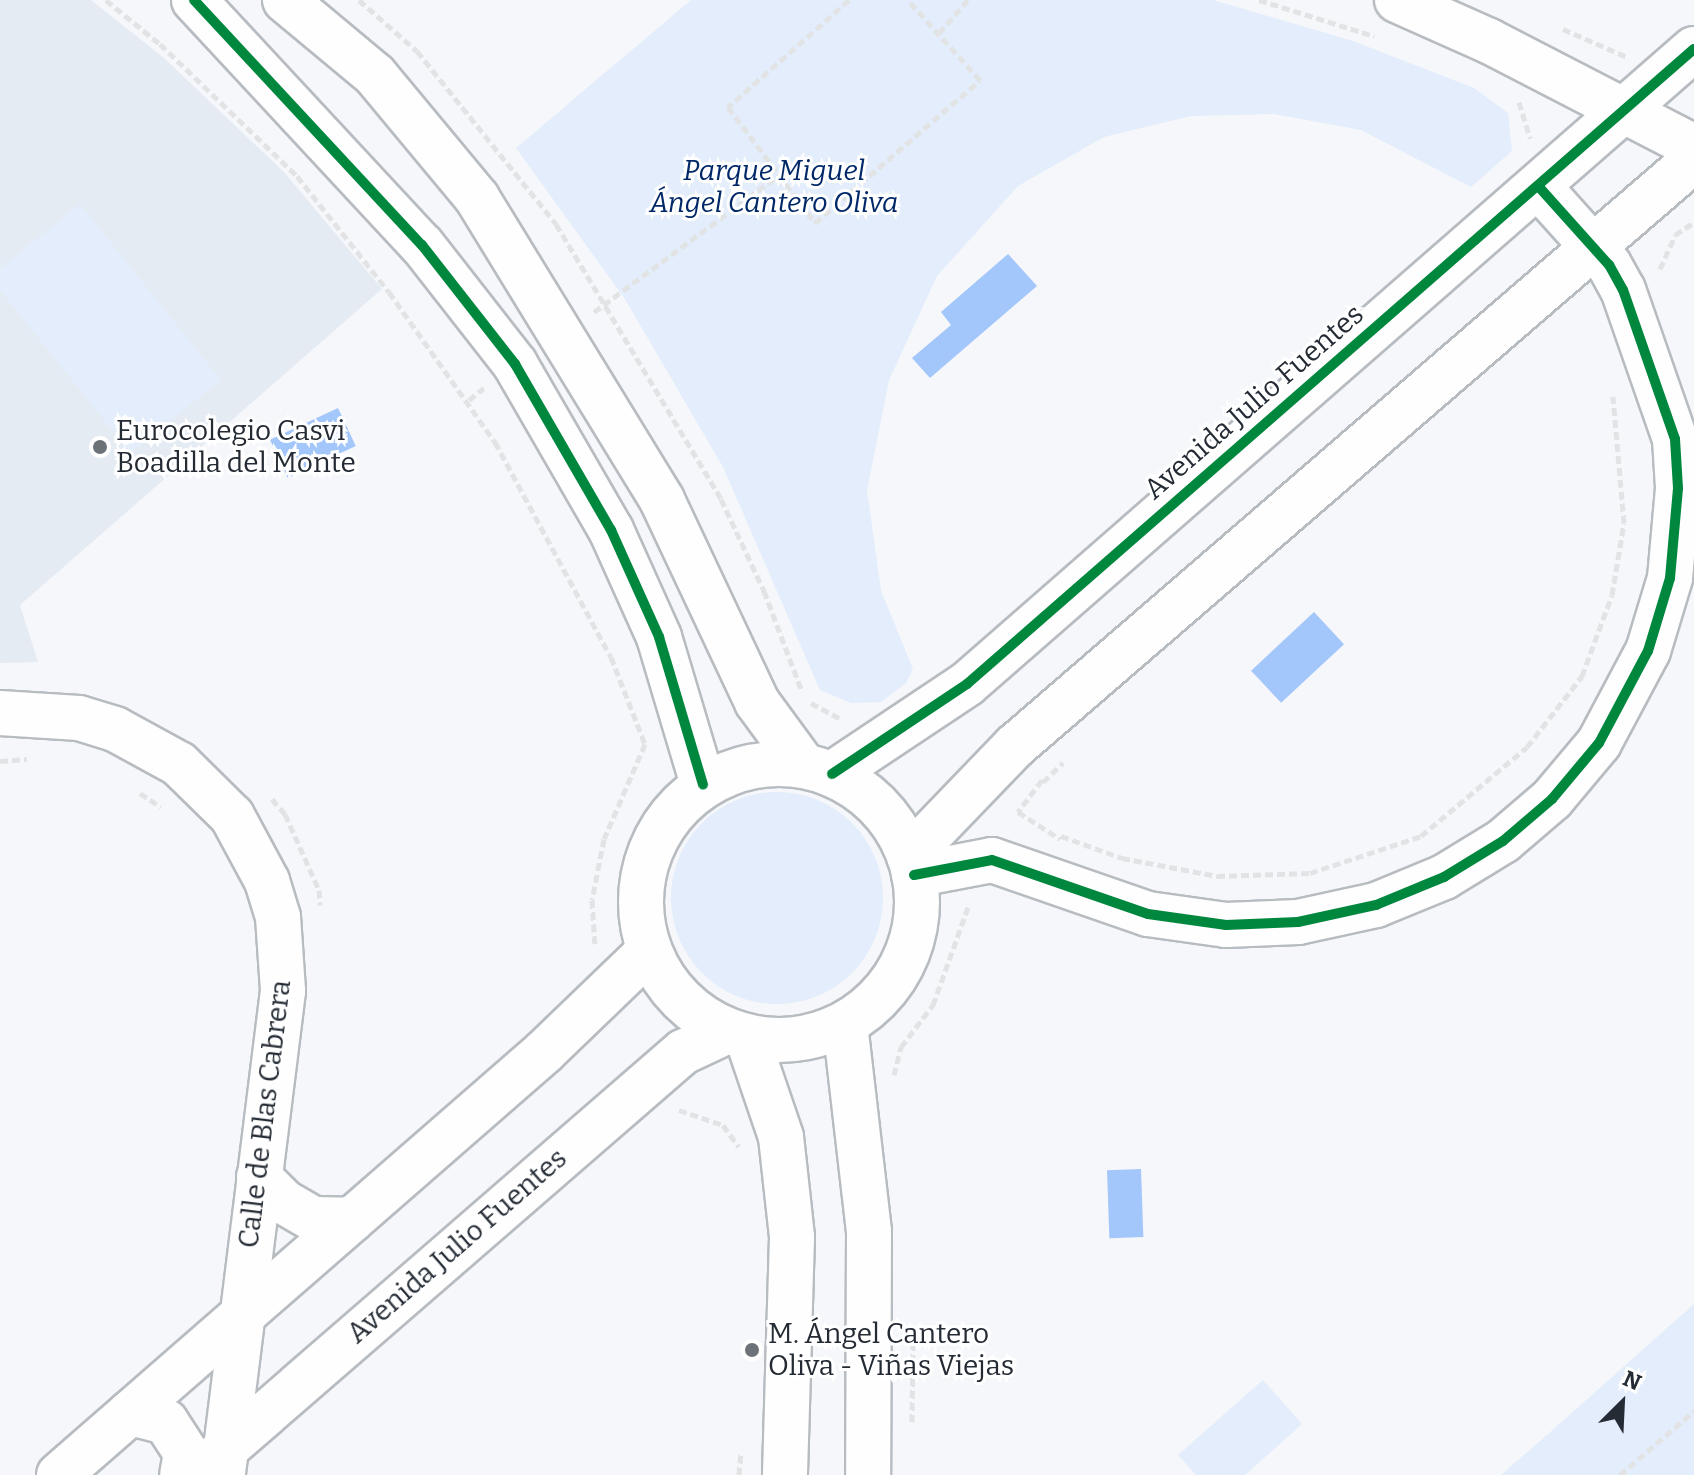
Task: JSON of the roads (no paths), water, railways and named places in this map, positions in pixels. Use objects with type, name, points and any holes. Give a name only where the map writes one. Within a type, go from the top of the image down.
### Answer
[{"type":"street","points":[[194,0],[422,245],[515,364],[617,544],[659,637],[703,785]]},
{"type":"street","points":[[285,0],[384,86],[477,198],[563,333],[662,500],[757,702],[818,770],[879,807],[912,865],[916,918],[904,961],[880,997],[845,1024],[781,1040],[738,1034],[695,1012],[668,985],[649,951],[641,902],[642,877],[654,841],[674,810],[703,785],[752,766],[818,770]]},
{"type":"street","points":[[1392,20],[1626,110],[1694,147]]},
{"type":"street","name":"Avenida Julio Fuentes","points":[[818,770],[967,684],[1531,170],[1626,110],[1694,49]]},
{"type":"street","points":[[912,865],[1015,746],[1591,245],[1694,160]]},
{"type":"street","points":[[912,865],[1052,855],[1148,914],[1226,925],[1298,922],[1376,905],[1444,877],[1503,841],[1552,799],[1599,743],[1648,651],[1676,536],[1675,439],[1623,290],[1531,170]]},
{"type":"street","name":"Calle de Blas Cabrera","points":[[0,713],[79,718],[148,744],[208,788],[252,848],[267,881],[283,954],[259,1177],[239,1316],[225,1461]]},
{"type":"street","points":[[59,1475],[544,1052],[649,951]]},
{"type":"street","points":[[845,1024],[869,1232],[868,1475]]},
{"type":"street","points":[[738,1034],[781,1137],[792,1237],[785,1475]]},
{"type":"street","name":"Avenida Julio Fuentes","points":[[195,1475],[225,1461],[683,1052],[738,1034]]},
{"type":"street","points":[[259,1177],[284,1202],[313,1219],[352,1220]]},
{"type":"street","points":[[130,1413],[166,1422],[186,1453],[182,1475]]},
{"type":"water","points":[[1008,254],[1037,286],[930,378],[912,358],[951,325],[941,312]]},
{"type":"water","points":[[338,408],[356,446],[288,478],[270,440]]},
{"type":"water","points":[[1314,612],[1344,644],[1281,703],[1251,671]]},
{"type":"water","points":[[1141,1169],[1143,1237],[1109,1238],[1107,1170]]},
{"type":"place","name":"Eurocolegio Casvi Boadilla del Monte","points":[[100,447]]},
{"type":"place","name":"M. Ángel Cantero Oliva - Viñas Viejas","points":[[752,1350]]},
{"type":"park label","name":"Parque Miguel Ángel Cantero Oliva","points":[[774,187]]}]
